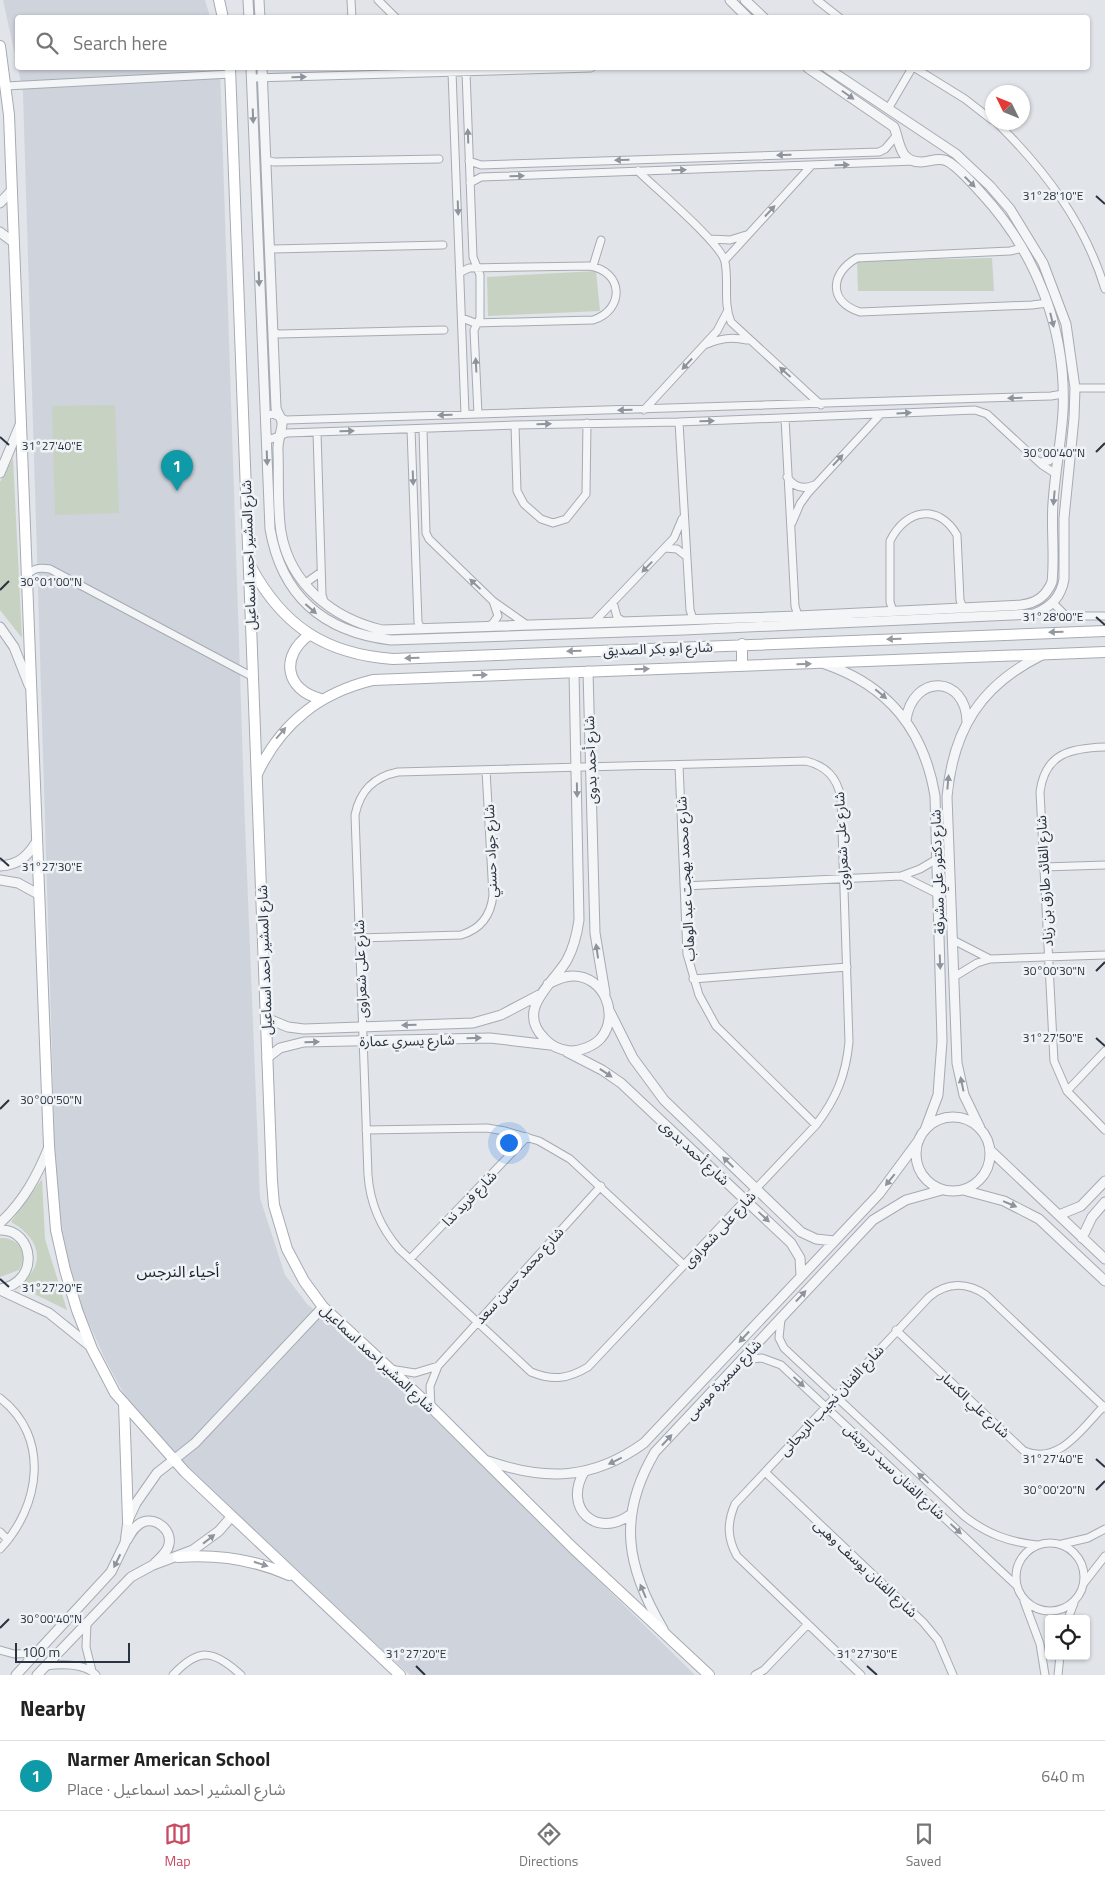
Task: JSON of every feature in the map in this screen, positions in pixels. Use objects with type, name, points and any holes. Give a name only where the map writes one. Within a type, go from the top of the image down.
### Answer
[{"type":"main road","points":[[219,0],[222,15]]},
{"type":"main road","points":[[0,46],[6,86],[12,190],[49,1146],[56,1230],[65,1270],[92,1349],[115,1393],[173,1460],[397,1674]]},
{"type":"main road","name":"شارع المشير احمد اسماعيل","points":[[231,71],[256,774],[274,1205],[287,1249],[296,1267],[323,1307],[488,1461],[573,1548],[709,1675]]},
{"type":"main road","name":"شارع ابو بكر الصديق","points":[[249,565],[264,592],[280,610],[310,635],[350,653],[393,659],[1105,631]]},
{"type":"main road","points":[[310,635],[299,642],[292,653],[290,665],[292,678],[298,688],[309,696],[321,699]]},
{"type":"main road","points":[[742,644],[742,666]]},
{"type":"main road","name":"شارع ابو بكر الصديق","points":[[256,774],[265,756],[280,734],[304,710],[321,699],[355,684],[382,679],[1105,652]]},
{"type":"main road","points":[[124,1403],[128,1520]]},
{"type":"main road","points":[[178,1557],[200,1556],[243,1559],[296,1578]]},
{"type":"street","points":[[248,0],[249,15]]},
{"type":"street","points":[[259,0],[260,15]]},
{"type":"street","points":[[351,0],[352,15]]},
{"type":"street","points":[[378,0],[393,15]]},
{"type":"street","points":[[730,0],[745,15]]},
{"type":"street","points":[[745,0],[761,15]]},
{"type":"street","points":[[817,0],[836,15]]},
{"type":"street","points":[[250,70],[270,529],[273,547],[286,579],[308,606],[337,626],[370,638],[391,640],[488,631],[527,625],[798,616],[1030,604],[1037,601],[1049,590],[1053,574],[1053,503],[1063,394],[1059,346],[1048,303],[1022,248],[1007,224],[982,194],[950,162],[943,160],[482,177],[470,183]]},
{"type":"street","points":[[262,72],[276,78],[422,70],[452,72],[528,70]]},
{"type":"street","points":[[811,70],[894,127],[902,152],[916,161]]},
{"type":"street","points":[[262,72],[276,408],[282,427],[278,435],[281,531],[286,548],[302,581],[325,604],[342,616],[382,630],[624,632],[1023,616],[1034,614],[1053,603],[1063,588],[1064,579],[1064,518],[1074,418],[1075,388],[1066,324],[1056,294],[1032,242],[1010,209],[990,186],[934,138],[888,110],[830,70]]},
{"type":"street","points":[[888,110],[913,70]]},
{"type":"street","points":[[917,70],[966,98],[985,114]]},
{"type":"street","points":[[6,86],[231,71]]},
{"type":"street","points":[[251,78],[262,72]]},
{"type":"street","points":[[452,72],[465,414]]},
{"type":"street","points":[[466,72],[473,257],[479,269],[479,322],[474,330],[478,414]]},
{"type":"street","points":[[469,161],[481,166],[879,152],[886,149],[902,127],[912,123]]},
{"type":"street","points":[[1004,130],[1048,178],[1070,210],[1087,243],[1105,289]]},
{"type":"street","points":[[929,161],[936,153],[937,143],[934,138]]},
{"type":"street","points":[[724,169],[725,156]]},
{"type":"street","points":[[266,160],[274,162],[439,159]]},
{"type":"street","points":[[725,260],[811,166]]},
{"type":"street","points":[[638,171],[709,239],[725,260],[727,312],[724,322],[644,410]]},
{"type":"street","points":[[0,203],[12,190]]},
{"type":"street","points":[[0,232],[14,242]]},
{"type":"street","points":[[709,239],[730,240],[749,233]]},
{"type":"street","points":[[593,266],[601,240]]},
{"type":"street","points":[[269,247],[273,249],[444,245]]},
{"type":"street","points":[[1022,248],[1010,251],[857,258],[845,265],[838,276],[837,288],[844,304],[860,312],[1048,303]]},
{"type":"street","points":[[461,272],[469,268],[593,266],[611,276],[616,291],[614,304],[601,317],[593,320],[470,323],[462,318]]},
{"type":"street","points":[[727,312],[731,322],[750,341],[821,405]]},
{"type":"street","points":[[273,332],[279,334],[444,330]]},
{"type":"street","points":[[705,344],[720,339],[735,338],[750,341]]},
{"type":"street","points":[[1075,388],[1105,388]]},
{"type":"street","points":[[265,416],[273,414],[286,420],[801,406],[1063,394]]},
{"type":"street","points":[[774,406],[774,419]]},
{"type":"street","points":[[801,406],[801,418]]},
{"type":"street","points":[[266,436],[271,439],[278,435],[364,430],[679,422],[981,411],[1039,462],[1056,474]]},
{"type":"street","points":[[791,528],[800,504],[880,415]]},
{"type":"street","points":[[364,417],[364,430]]},
{"type":"street","points":[[785,418],[795,606],[798,616]]},
{"type":"street","points":[[679,422],[690,610],[684,630]]},
{"type":"street","points":[[0,473],[15,442],[21,423]]},
{"type":"street","points":[[516,425],[517,491],[524,504],[541,519],[553,524],[566,519],[586,494],[587,423]]},
{"type":"street","points":[[411,429],[418,622],[421,629]]},
{"type":"street","points":[[424,429],[426,533],[428,539],[493,601],[527,625]]},
{"type":"street","points":[[317,432],[322,595],[325,604]]},
{"type":"street","points":[[1059,451],[1070,453]]},
{"type":"street","points":[[1039,462],[1049,461],[1059,451]]},
{"type":"street","points":[[787,477],[791,483],[804,488],[818,483]]},
{"type":"street","points":[[892,611],[890,602],[890,540],[911,517],[926,513],[937,515],[957,535],[960,600],[963,608]]},
{"type":"street","points":[[593,623],[666,548],[677,532],[684,514]]},
{"type":"street","points":[[666,548],[677,549],[686,556]]},
{"type":"street","points":[[26,577],[33,570],[40,567],[50,569],[253,677]]},
{"type":"street","points":[[302,581],[312,580],[321,572]]},
{"type":"street","points":[[488,631],[498,616],[493,601]]},
{"type":"street","points":[[613,602],[616,617],[625,622]]},
{"type":"street","points":[[1053,603],[1066,616],[1105,616]]},
{"type":"street","points":[[624,632],[625,622]]},
{"type":"street","points":[[0,628],[14,647],[30,687]]},
{"type":"street","name":"شارع دكتور علي مشرفة","points":[[980,1128],[964,1094],[958,1063],[946,797],[949,771],[956,746],[967,722],[981,700],[1000,681],[1021,666],[1045,654]]},
{"type":"street","name":"شارع دكتور علي مشرفة","points":[[823,663],[842,670],[878,691],[906,720],[920,744],[931,776],[935,796],[942,1041],[941,1077],[938,1095],[925,1130]]},
{"type":"street","name":"شارع أحمد بدوى","points":[[588,671],[595,933],[607,999]]},
{"type":"street","name":"شارع أحمد بدوى","points":[[548,984],[566,961],[577,934],[579,920],[574,672]]},
{"type":"street","points":[[906,720],[908,707],[915,696],[926,688],[938,686],[951,689],[961,697],[966,709],[967,722]]},
{"type":"street","name":"شارع القائد طارق بن زياد","points":[[1105,747],[1068,751],[1055,760],[1045,772],[1040,792],[1052,1049],[1057,1071],[1067,1091],[1105,1130]]},
{"type":"street","name":"شارع على شعراوى","points":[[806,761],[826,770],[836,782],[841,798],[849,1042],[847,1065],[830,1107],[816,1125],[588,1367],[575,1375],[560,1379],[545,1378],[531,1372],[410,1259],[389,1238],[375,1212],[369,1189],[366,1130],[355,815],[358,802],[364,791],[379,778],[398,772],[679,765],[806,761]]},
{"type":"street","name":"شارع محمد بهجت عبد الوهاب","points":[[679,765],[687,954],[693,979],[716,1026],[816,1125]]},
{"type":"street","name":"شارع جواد حسني","points":[[359,938],[461,935],[478,927],[484,921],[492,904],[493,895],[486,770]]},
{"type":"street","points":[[0,866],[19,862],[28,856],[36,844]]},
{"type":"street","points":[[684,886],[901,876],[920,869],[936,859]]},
{"type":"street","points":[[1044,867],[1105,865]]},
{"type":"street","points":[[901,876],[938,894]]},
{"type":"street","points":[[0,880],[18,883],[38,894]]},
{"type":"street","points":[[938,918],[952,917]]},
{"type":"street","points":[[953,940],[990,959]]},
{"type":"street","points":[[954,977],[977,963],[990,959],[1105,955]]},
{"type":"street","points":[[693,979],[846,968]]},
{"type":"street","points":[[574,976],[593,983],[607,999],[610,1012],[604,1032],[590,1047],[576,1051],[562,1050],[550,1045],[540,1035],[535,1022],[534,1008],[539,995],[548,984],[560,978],[574,976]]},
{"type":"street","name":"شارع يسري عمارة","points":[[266,1018],[281,1025],[296,1028],[473,1023],[501,1015],[539,995]]},
{"type":"street","name":"شارع أحمد بدوى","points":[[610,1012],[628,1051],[653,1087],[800,1232],[816,1239],[834,1241]]},
{"type":"street","name":"شارع يسري عمارة","points":[[268,1058],[280,1048],[296,1043],[490,1038],[550,1045]]},
{"type":"street","name":"شارع أحمد بدوى","points":[[562,1050],[583,1059],[621,1083],[746,1200],[796,1250],[800,1258],[801,1276]]},
{"type":"street","points":[[1067,1091],[1105,1051]]},
{"type":"street","points":[[963,1190],[975,1184],[984,1175],[989,1163],[990,1150],[987,1139],[980,1128],[970,1121],[946,1118],[935,1122],[925,1130],[919,1140],[917,1158],[923,1176],[931,1184],[942,1190],[963,1190],[1004,1201],[1039,1219],[1105,1281]]},
{"type":"street","points":[[366,1130],[478,1128],[505,1131],[527,1137],[570,1159],[684,1265]]},
{"type":"street","name":"شارع فريد ندا","points":[[410,1259],[527,1137]]},
{"type":"street","name":"شارع سميرة موسى","points":[[488,1461],[530,1472],[557,1474],[584,1472],[612,1463],[644,1443],[879,1194],[919,1140]]},
{"type":"street","points":[[0,1222],[27,1193],[40,1171],[49,1146]]},
{"type":"street","points":[[990,1150],[1105,1259]]},
{"type":"street","points":[[1058,1215],[1080,1206],[1105,1181]]},
{"type":"street","name":"شارع محمد حسن سعد","points":[[431,1407],[430,1386],[438,1366],[601,1186]]},
{"type":"street","name":"شارع سميرة موسى","points":[[665,1634],[650,1607],[633,1562],[630,1539],[630,1515],[638,1486],[655,1452],[873,1220],[906,1200],[942,1190]]},
{"type":"street","points":[[1082,1238],[1092,1217],[1105,1202]]},
{"type":"street","points":[[0,1230],[16,1234],[25,1244],[29,1256],[28,1269],[21,1280],[10,1287],[0,1290]]},
{"type":"street","name":"شارع الفنان نجيب الريحانى","points":[[861,1675],[737,1556],[729,1537],[730,1515],[735,1504],[896,1330],[935,1292],[952,1286],[970,1287],[986,1295],[1104,1407]]},
{"type":"street","points":[[0,1290],[49,1313],[92,1349]]},
{"type":"street","points":[[16,1675],[101,1585],[115,1565],[124,1543],[128,1520],[157,1473],[195,1443],[323,1307]]},
{"type":"street","name":"شارع الفنان سيد درويش","points":[[781,1317],[778,1327],[779,1338],[784,1348],[976,1526],[1005,1540],[1037,1545]]},
{"type":"street","name":"شارع علي الكسار","points":[[896,1330],[1024,1451],[1032,1454],[1049,1455],[1064,1447],[1104,1407]]},
{"type":"street","name":"شارع الفنان سيد درويش","points":[[741,1360],[762,1358],[782,1365],[1017,1586]]},
{"type":"street","points":[[388,1368],[415,1373],[438,1366]]},
{"type":"street","points":[[0,1398],[8,1404],[24,1426],[33,1452],[34,1480],[31,1498],[21,1522],[0,1549]]},
{"type":"street","points":[[584,1472],[578,1483],[576,1495],[579,1507],[586,1516],[596,1523],[608,1525],[620,1522],[630,1515]]},
{"type":"street","name":"شارع الفنان يوسف وهبى","points":[[765,1472],[923,1622],[938,1640],[953,1675]]},
{"type":"street","points":[[37,1675],[131,1577],[152,1565],[178,1557],[207,1541],[232,1516]]},
{"type":"street","points":[[124,1543],[135,1528],[143,1522],[153,1521],[162,1526],[168,1534],[169,1544],[165,1553],[152,1565]]},
{"type":"street","points":[[1062,1544],[1088,1538],[1105,1529]]},
{"type":"street","points":[[0,1532],[8,1540]]},
{"type":"street","points":[[1045,1675],[1038,1638],[1017,1586],[1018,1566],[1028,1550],[1037,1545],[1050,1542],[1062,1544],[1069,1548],[1080,1560],[1084,1568],[1084,1584]]},
{"type":"street","points":[[1070,1615],[1084,1584],[1105,1556]]},
{"type":"street","points":[[1022,1596],[1033,1606],[1047,1611],[1057,1610],[1075,1601]]},
{"type":"street","points":[[87,1622],[86,1647],[94,1673]]},
{"type":"street","points":[[756,1675],[763,1672],[808,1624]]},
{"type":"street","points":[[0,1650],[14,1654],[37,1653]]},
{"type":"street","points":[[173,1675],[185,1662],[202,1655],[212,1655],[228,1663],[241,1675]]},
{"type":"street","points":[[1058,1675],[1060,1660]]},
{"type":"street","points":[[46,1666],[69,1665],[94,1673]]},
{"type":"shaded area","points":[[3,0],[205,0],[209,15],[15,15],[15,55]]},
{"type":"shaded area","points":[[18,70],[220,70],[245,825],[260,1198],[285,1275],[307,1304],[376,1362],[695,1675],[410,1675],[280,1557],[175,1455],[132,1409],[106,1361],[82,1308],[65,1255],[53,1188],[54,1118],[23,93]]},
{"type":"green space","points":[[992,258],[994,291],[858,291],[857,261]]},
{"type":"green space","points":[[596,271],[600,311],[488,316],[487,277]]},
{"type":"green space","points":[[115,405],[119,513],[55,515],[52,406]]},
{"type":"green space","points":[[13,458],[22,638],[0,610],[0,482]]},
{"type":"green space","points":[[42,1179],[45,1239],[67,1310],[18,1286],[28,1278],[34,1269],[37,1261],[37,1252],[29,1236],[11,1222]]},
{"type":"green space","points":[[0,1238],[7,1238],[17,1243],[23,1258],[19,1270],[0,1277]]},
{"type":"place","name":"Narmer American School","points":[[177,491]]},
{"type":"district","name":"أحياء النرجس","points":[[178,1271]]}]
